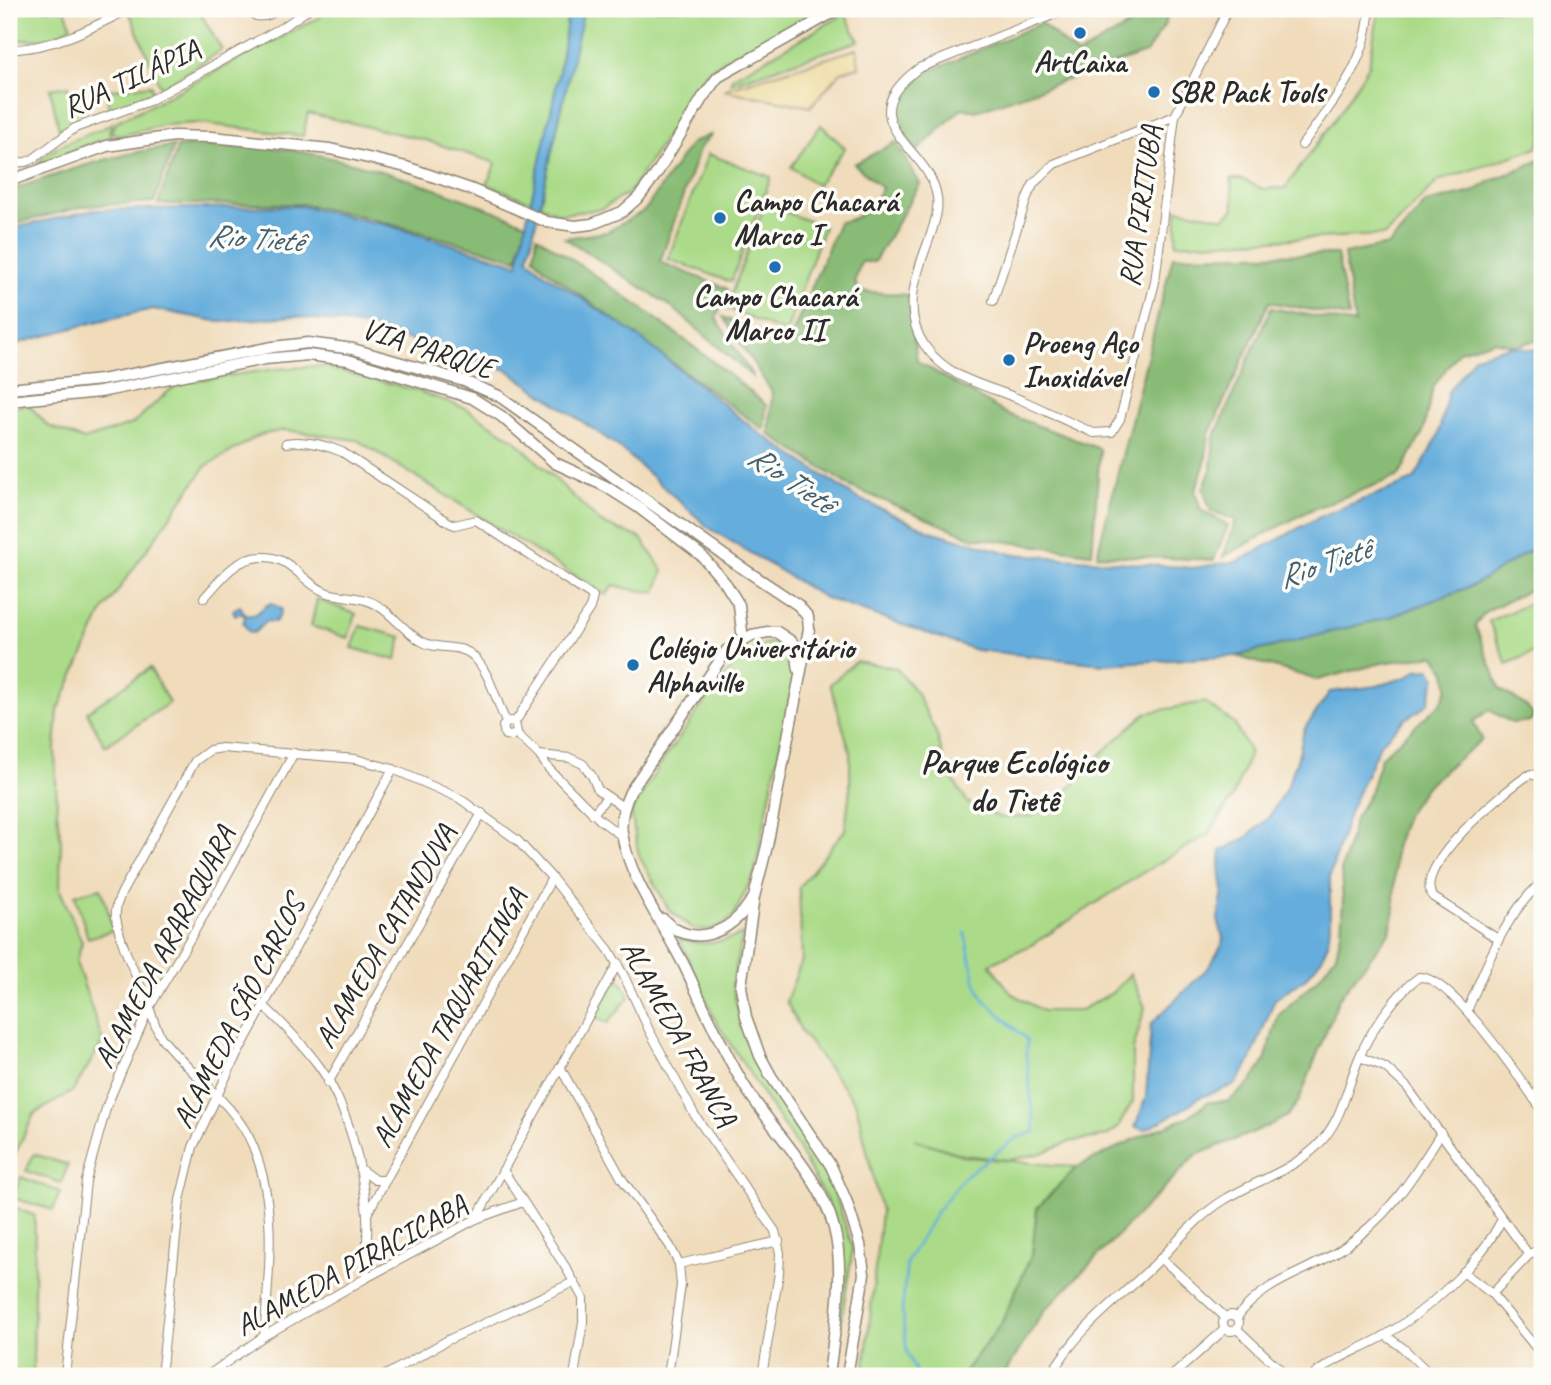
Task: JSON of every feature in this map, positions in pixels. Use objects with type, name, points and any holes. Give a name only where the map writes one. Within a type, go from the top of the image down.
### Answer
[{"type":"main road","points":[[9,181],[107,146],[174,136],[212,137],[343,152],[406,167],[473,190],[547,222],[592,225],[622,212],[639,197],[718,77],[839,9]]},
{"type":"main road","name":"VIA PARQUE","points":[[9,388],[101,380],[289,345],[332,345],[353,349],[480,387],[507,401],[735,563],[788,597],[808,617],[809,629],[800,676]]},
{"type":"main road","name":"VIA PARQUE","points":[[9,401],[111,390],[287,356],[326,356],[472,398],[501,416],[555,463],[605,486],[638,507],[702,556],[726,584],[739,605],[743,620],[743,640]]},
{"type":"main road","points":[[555,463],[572,446]]},
{"type":"main road","points":[[829,1376],[838,1248],[823,1197],[743,1084],[716,1036],[639,881],[623,837],[623,807],[630,792],[727,650],[743,640],[768,632],[777,632],[787,638],[796,650],[800,676],[767,846],[754,897],[741,986],[746,1017],[760,1056],[837,1179],[857,1234],[864,1273],[847,1376]]},
{"type":"main road","points":[[656,911],[668,924],[683,932],[701,935],[718,932],[733,924],[754,897]]},
{"type":"street","points":[[9,50],[50,45],[66,40],[130,9]]},
{"type":"street","points":[[251,9],[256,16],[264,17],[271,15],[276,9]]},
{"type":"street","name":"RUA TILÁPIA","points":[[9,163],[33,159],[75,128],[158,96],[286,25],[309,9]]},
{"type":"street","name":"RUA PIRITUBA","points":[[1068,9],[919,68],[902,80],[890,105],[892,125],[932,181],[938,202],[934,224],[913,285],[912,306],[916,331],[924,344],[943,366],[960,377],[1025,401],[1094,433],[1112,432],[1120,419],[1155,282],[1175,116],[1228,9]]},
{"type":"street","points":[[1302,145],[1353,70],[1364,47],[1369,9]]},
{"type":"street","points":[[993,301],[1028,195],[1045,171],[1054,164],[1175,116]]},
{"type":"street","points":[[204,598],[237,564],[250,558],[262,557],[291,565],[313,585],[326,592],[365,600],[380,607],[425,644],[469,653],[485,672],[510,722],[518,728],[512,736],[505,735],[502,731],[510,722],[590,608],[593,597],[476,520],[455,525],[450,523],[342,452],[324,445],[286,443]]},
{"type":"street","points":[[516,733],[593,814],[623,837]]},
{"type":"street","name":"ALAMEDA FRANCA","points":[[264,1336],[270,1221],[268,1195],[252,1144],[243,1126],[162,1037],[131,967],[116,908],[122,892],[195,761],[210,750],[222,748],[356,759],[393,769],[449,793],[482,813],[517,840],[552,878],[618,963],[649,1030],[694,1114],[768,1218],[779,1241],[779,1273],[762,1376]]},
{"type":"street","name":"ALAMEDA ARARAQUARA","points":[[65,1376],[86,1181],[107,1105],[149,1008],[220,888],[294,754]]},
{"type":"street","points":[[539,755],[570,758],[583,765],[598,790],[606,798],[623,807]]},
{"type":"street","name":"ALAMEDA SÃO CARLOS","points":[[161,1376],[180,1200],[193,1147],[215,1096],[393,769]]},
{"type":"street","points":[[1498,939],[1433,897],[1428,889],[1429,882],[1446,853],[1486,808],[1527,776],[1542,778]]},
{"type":"street","points":[[593,814],[606,798]]},
{"type":"street","name":"ALAMEDA CATANDUVA","points":[[328,1083],[482,813]]},
{"type":"street","name":"ALAMEDA TAQUARITINGA","points":[[367,1214],[552,878]]},
{"type":"street","points":[[1467,1011],[1498,939],[1523,901],[1542,881]]},
{"type":"street","points":[[476,1219],[618,963]]},
{"type":"street","points":[[1050,1376],[1068,1348],[1088,1325],[1206,1213],[1238,1192],[1278,1174],[1316,1147],[1339,1116],[1360,1057],[1380,1021],[1419,977],[1429,978],[1467,1011],[1542,1110]]},
{"type":"street","points":[[265,1007],[321,1069],[341,1108],[360,1169],[367,1214],[366,1278]]},
{"type":"street","points":[[1360,1057],[1385,1067],[1407,1087],[1529,1255]]},
{"type":"street","points":[[560,1067],[622,1179],[670,1246],[679,1264],[681,1286],[668,1376]]},
{"type":"street","points":[[1534,1099],[1542,1083]]},
{"type":"street","points":[[1237,1317],[1273,1284],[1338,1252],[1379,1220],[1410,1184],[1441,1133]]},
{"type":"street","name":"ALAMEDA TAQUARITINGA","points":[[360,1169],[375,1180],[386,1180]]},
{"type":"street","points":[[503,1170],[583,1298],[584,1308],[574,1376]]},
{"type":"street","name":"ALAMEDA PIRACICABA","points":[[207,1376],[264,1336],[366,1278],[476,1219],[523,1202]]},
{"type":"street","points":[[1313,1376],[1331,1362],[1385,1335],[1415,1315],[1463,1272],[1488,1242],[1502,1219]]},
{"type":"street","points":[[679,1264],[779,1241]]},
{"type":"street","points":[[1492,1294],[1529,1255],[1542,1247]]},
{"type":"street","points":[[1161,1258],[1225,1317]]},
{"type":"street","points":[[1463,1272],[1492,1294],[1542,1355]]},
{"type":"street","points":[[384,1376],[448,1340],[575,1282]]},
{"type":"street","points":[[1225,1329],[1225,1317],[1231,1314],[1237,1317],[1237,1329]]},
{"type":"street","points":[[1225,1329],[1237,1329]]},
{"type":"street","points":[[1172,1376],[1225,1329]]},
{"type":"street","points":[[1237,1329],[1287,1376]]},
{"type":"street","points":[[1385,1335],[1432,1376]]},
{"type":"green space","points":[[9,9],[65,9],[71,26],[53,38],[9,41]]},
{"type":"green space","points":[[140,9],[198,9],[222,50],[161,88],[130,14]]},
{"type":"green space","points":[[325,9],[827,9],[731,56],[709,70],[630,192],[601,209],[561,214],[487,184],[496,163],[425,140],[308,113],[303,136],[200,123],[164,125],[119,136],[111,131],[117,121],[320,17]]},
{"type":"green space","points":[[1158,9],[1169,9],[1164,26],[1146,53],[976,111],[962,108],[917,151],[899,130],[896,102],[901,91],[912,79],[1041,23],[1077,55]]},
{"type":"green space","points":[[1379,9],[1533,9],[1542,12],[1542,135],[1537,148],[1438,181],[1385,235],[1176,244],[1177,209],[1224,218],[1234,209],[1231,179],[1241,179],[1263,189],[1285,188],[1338,115],[1369,65]]},
{"type":"green space","points":[[845,14],[859,41],[731,83],[732,78]]},
{"type":"green space","points":[[151,85],[153,95],[110,111],[105,90]]},
{"type":"green space","points":[[68,86],[71,93],[81,91],[85,119],[60,133],[50,89]]},
{"type":"green space","points":[[112,123],[109,132],[113,137],[80,147],[36,166],[61,145]]},
{"type":"green space","points":[[821,125],[845,148],[817,185],[791,167]]},
{"type":"green space","points":[[712,134],[700,147],[660,262],[728,289],[716,318],[754,378],[673,308],[565,238],[607,232],[645,210],[691,143]]},
{"type":"green space","points":[[896,142],[920,184],[874,262],[861,262],[855,280],[858,291],[908,295],[917,361],[1007,414],[1100,449],[1092,553],[971,537],[851,487],[769,434],[772,392],[723,317],[788,344],[839,222],[853,219],[865,211],[882,188],[854,164]]},
{"type":"green space","points":[[174,146],[154,202],[86,206],[9,225],[9,191],[111,158]]},
{"type":"green space","points":[[178,146],[271,148],[331,158],[417,182],[528,224],[517,259],[365,217],[302,204],[158,204]]},
{"type":"green space","name":"Campo Chacará Marco I","points":[[708,154],[771,177],[731,282],[668,259]]},
{"type":"green space","points":[[1542,159],[1542,338],[1517,346],[1494,341],[1459,351],[1433,387],[1423,432],[1399,476],[1308,511],[1223,557],[1236,520],[1211,511],[1203,489],[1211,470],[1214,438],[1271,308],[1355,324],[1344,254],[1389,245],[1426,203],[1473,192],[1491,181]]},
{"type":"green space","name":"Campo Chacará Marco II","points":[[765,204],[824,227],[786,333],[726,308]]},
{"type":"green space","points":[[537,236],[654,317],[766,405],[764,430],[545,269],[534,257]]},
{"type":"green space","points":[[1337,254],[1349,317],[1269,302],[1209,434],[1205,463],[1195,491],[1201,510],[1228,525],[1214,560],[1097,555],[1173,256]]},
{"type":"green space","points":[[320,366],[412,389],[465,408],[515,440],[601,523],[641,538],[663,571],[656,592],[614,585],[606,595],[357,440],[285,430],[260,435],[206,466],[102,613],[58,710],[55,748],[61,841],[60,890],[82,942],[76,962],[103,1042],[73,1091],[34,1114],[9,1167],[9,407],[29,405],[48,426],[84,440],[132,424],[178,383],[275,369]]},
{"type":"green space","points":[[1542,543],[1542,584],[1486,611],[1475,625],[1500,689],[1526,706],[1534,716],[1531,721],[1512,723],[1489,710],[1473,722],[1482,739],[1426,786],[1406,815],[1395,848],[1394,910],[1390,932],[1339,998],[1299,1101],[1287,1116],[1271,1125],[1196,1155],[1044,1311],[1003,1376],[961,1376],[1001,1324],[1032,1254],[1037,1208],[1077,1167],[1186,1118],[1208,1102],[1229,1101],[1251,1082],[1265,1061],[1278,1016],[1319,977],[1336,954],[1341,932],[1343,900],[1341,871],[1355,818],[1370,793],[1381,757],[1441,703],[1448,688],[1446,671],[1434,655],[1382,663],[1318,680],[1236,656],[1390,617],[1474,585]]},
{"type":"green space","points":[[1542,598],[1542,649],[1507,664],[1489,621]]},
{"type":"green space","points":[[317,599],[356,614],[348,638],[311,626]]},
{"type":"green space","points":[[360,626],[402,637],[396,660],[352,648]]},
{"type":"green space","points":[[776,641],[792,655],[794,677],[754,874],[733,917],[719,927],[708,930],[693,929],[669,910],[639,856],[631,812],[660,765],[717,684],[758,646]]},
{"type":"green space","points":[[856,661],[896,668],[916,692],[936,732],[947,770],[968,803],[1002,818],[1032,816],[1066,792],[1107,748],[1146,713],[1204,702],[1234,723],[1250,753],[1233,796],[1209,834],[1144,872],[1033,944],[990,964],[1011,993],[1043,1011],[1079,1011],[1112,993],[1130,974],[1145,1007],[1133,1050],[1133,1101],[1118,1127],[1107,1136],[1068,1142],[1042,1153],[1009,1160],[964,1155],[914,1139],[967,1157],[1077,1167],[1037,1208],[1032,1254],[1001,1324],[961,1376],[864,1376],[881,1211],[856,1104],[802,1033],[786,1001],[802,960],[799,887],[845,830],[850,789],[850,751],[830,684]]},
{"type":"green space","points":[[150,668],[169,703],[105,746],[87,712]]},
{"type":"green space","points":[[101,888],[114,930],[88,938],[75,895]]},
{"type":"green space","points":[[743,934],[732,985],[741,1022],[754,1056],[782,1107],[814,1153],[833,1188],[853,1248],[832,1376],[843,1249],[833,1213],[799,1150],[715,1020],[679,938],[711,943]]},
{"type":"green space","points":[[618,976],[630,996],[608,1023],[594,1017]]},
{"type":"green space","points":[[34,1154],[68,1165],[61,1183],[26,1171]]},
{"type":"green space","points":[[21,1177],[60,1192],[53,1210],[13,1198]]},
{"type":"green space","points":[[9,1205],[35,1216],[33,1376],[9,1376]]},
{"type":"sand","points":[[857,49],[859,67],[841,72],[810,107],[723,90]]},
{"type":"water","name":"Rio Tietê","points":[[568,9],[584,9],[528,258],[541,271],[635,334],[758,432],[857,498],[930,531],[1012,554],[1193,568],[1239,561],[1323,515],[1414,480],[1438,436],[1448,392],[1475,356],[1510,346],[1532,350],[1542,347],[1542,543],[1474,585],[1390,617],[1236,656],[1103,664],[976,650],[825,598],[709,528],[619,447],[507,370],[365,326],[295,316],[220,322],[153,309],[9,346],[9,229],[93,210],[301,206],[387,225],[518,264],[552,105]]},
{"type":"water","points":[[271,603],[281,609],[280,615],[275,622],[266,621],[254,633],[249,632],[243,623],[244,615],[235,615],[233,610],[240,606],[246,615],[254,615]]},
{"type":"water","points":[[1430,669],[1436,677],[1428,703],[1405,719],[1380,744],[1350,810],[1330,875],[1330,926],[1328,943],[1322,958],[1307,977],[1275,999],[1249,1064],[1235,1085],[1198,1098],[1144,1130],[1135,1127],[1146,1097],[1151,1024],[1210,966],[1222,945],[1218,919],[1223,891],[1221,851],[1246,838],[1269,817],[1288,785],[1304,730],[1330,692],[1377,686],[1407,677],[1416,670]]},
{"type":"waterway","points":[[918,1376],[907,1353],[902,1310],[907,1261],[937,1211],[965,1176],[1016,1138],[1035,1132],[1026,1055],[1027,1040],[983,998],[975,981],[965,933]]},
{"type":"place","name":"ArtCaixa","points":[[1080,33]]},
{"type":"place","name":"SBR Pack Tools","points":[[1154,92]]},
{"type":"place","name":"Campo Chacará Marco I","points":[[720,218]]},
{"type":"place","name":"Campo Chacará Marco II","points":[[775,267]]},
{"type":"place","name":"Proeng Aço Inoxidável","points":[[1009,360]]},
{"type":"place","name":"Colégio Universitário Alphaville","points":[[633,665]]},
{"type":"district","name":"Parque Ecológico do Tietê","points":[[1014,781]]}]
